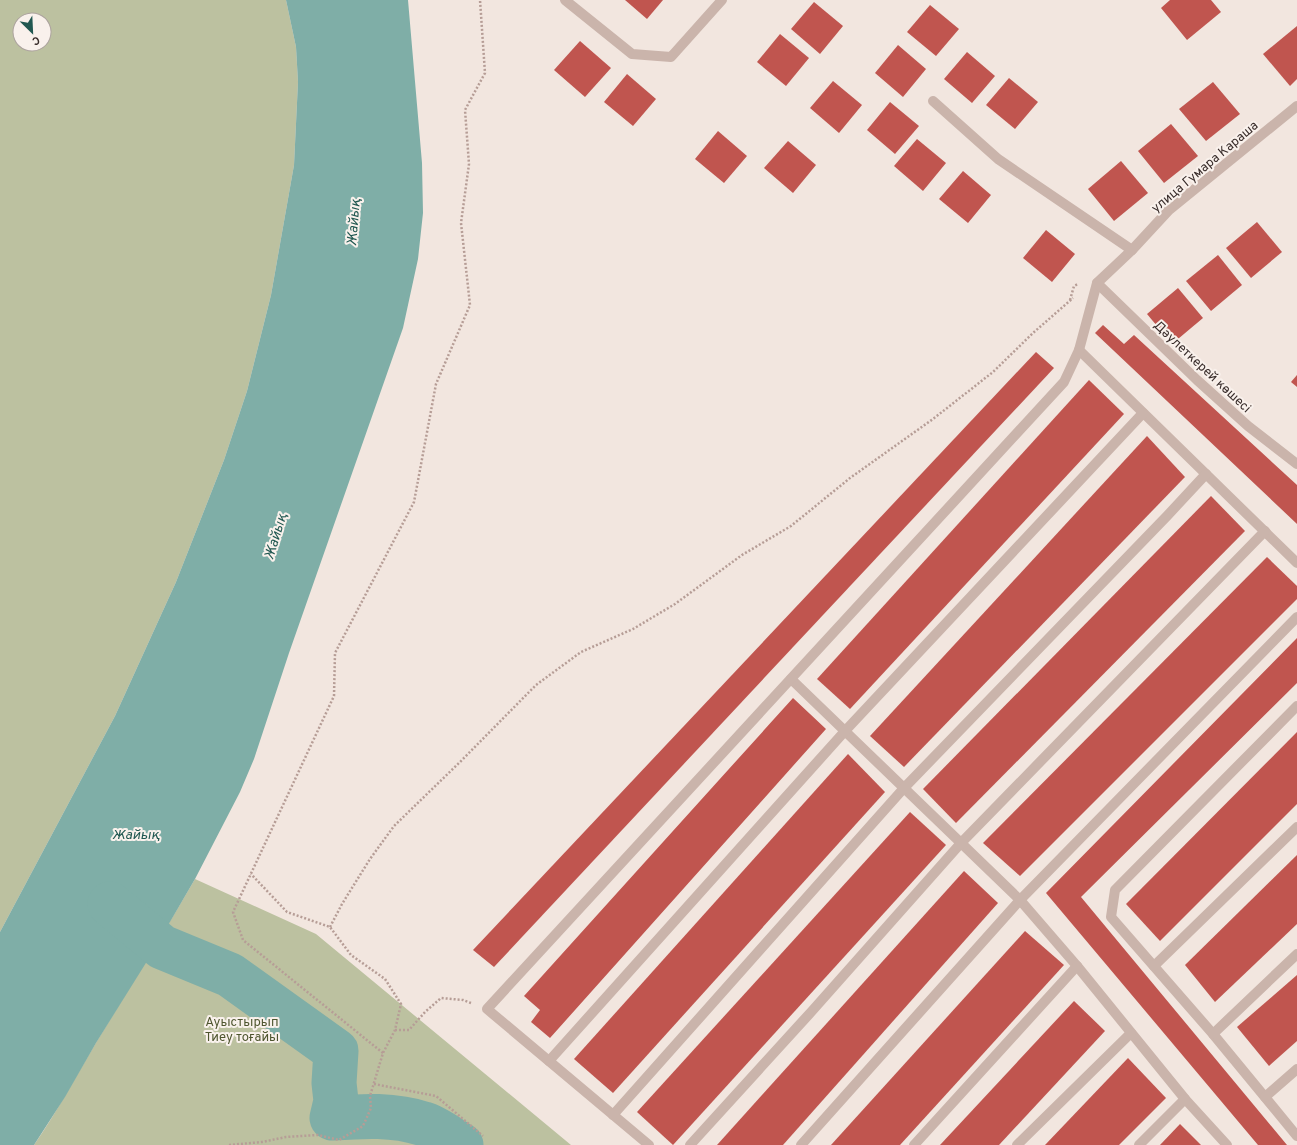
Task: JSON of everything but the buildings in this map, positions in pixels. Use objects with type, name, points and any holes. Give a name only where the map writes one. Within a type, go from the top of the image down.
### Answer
[{"type":"street","points":[[565,0],[632,54],[671,57],[722,0]]},
{"type":"street","points":[[934,101],[998,159],[1132,250]]},
{"type":"street","name":"улица Гумара Караша","points":[[1097,283],[1132,250],[1169,210],[1297,106]]},
{"type":"street","points":[[649,1145],[487,1009],[1064,382],[1078,350],[1097,283]]},
{"type":"street","name":"Дәулеткерей көшесі","points":[[1097,283],[1197,380],[1248,426],[1297,464]]},
{"type":"street","points":[[1078,350],[1297,563]]},
{"type":"street","points":[[549,1061],[845,731],[1143,413]]},
{"type":"street","points":[[613,1115],[904,788],[1206,474]]},
{"type":"street","points":[[690,1145],[961,843],[1265,531]]},
{"type":"street","points":[[801,1145],[1020,900],[1297,617]]},
{"type":"street","points":[[791,679],[1020,900],[1077,966],[1184,1099],[1227,1145]]},
{"type":"street","points":[[1297,706],[1115,890],[1111,917],[1213,1034],[1297,1136]]},
{"type":"street","points":[[1154,966],[1297,827]]},
{"type":"street","points":[[1213,1034],[1297,954]]},
{"type":"street","points":[[914,1145],[1077,966]]},
{"type":"street","points":[[1017,1145],[1131,1033]]},
{"type":"street","points":[[1265,1096],[1297,1068]]},
{"type":"street","points":[[1139,1145],[1184,1099]]},
{"type":"path","points":[[383,1053],[242,940],[233,912],[334,696],[335,653],[414,502],[436,384],[470,305],[461,223],[469,164],[464,110],[485,73],[480,0]]},
{"type":"path","points":[[330,927],[370,859],[394,826],[536,685],[580,652],[633,629],[675,604],[742,555],[791,526],[850,478],[934,419],[993,372],[1033,333],[1085,288],[1097,283]]},
{"type":"path","points":[[229,1145],[262,1142],[286,1137],[318,1135],[339,1140],[363,1126],[371,1108],[370,1096],[383,1053],[395,1030],[401,1004],[385,980],[351,955],[330,927],[287,912],[251,874]]},
{"type":"path","points":[[395,1030],[409,1030],[425,1012],[441,998],[463,1000],[487,1009]]},
{"type":"path","points":[[374,1084],[436,1096],[483,1136]]},
{"type":"green space","points":[[0,0],[286,0],[296,47],[298,82],[294,165],[271,295],[247,391],[224,460],[176,582],[115,716],[0,932]]},
{"type":"green space","name":"Ауыстырып Тиеу тоғайы","points":[[195,879],[316,934],[571,1145],[34,1145],[59,1107]]},
{"type":"water","name":"Жайық","points":[[286,0],[408,0],[422,163],[423,213],[418,259],[403,328],[289,653],[254,759],[240,792],[195,879],[149,958],[96,1043],[65,1097],[34,1145],[0,1145],[0,932],[115,716],[176,582],[224,460],[247,391],[271,295],[294,165],[298,82],[296,47]]},
{"type":"waterway","points":[[110,904],[162,947],[230,975],[336,1051],[334,1083],[336,1101],[332,1118],[378,1116],[413,1121],[433,1128],[461,1145]]}]
